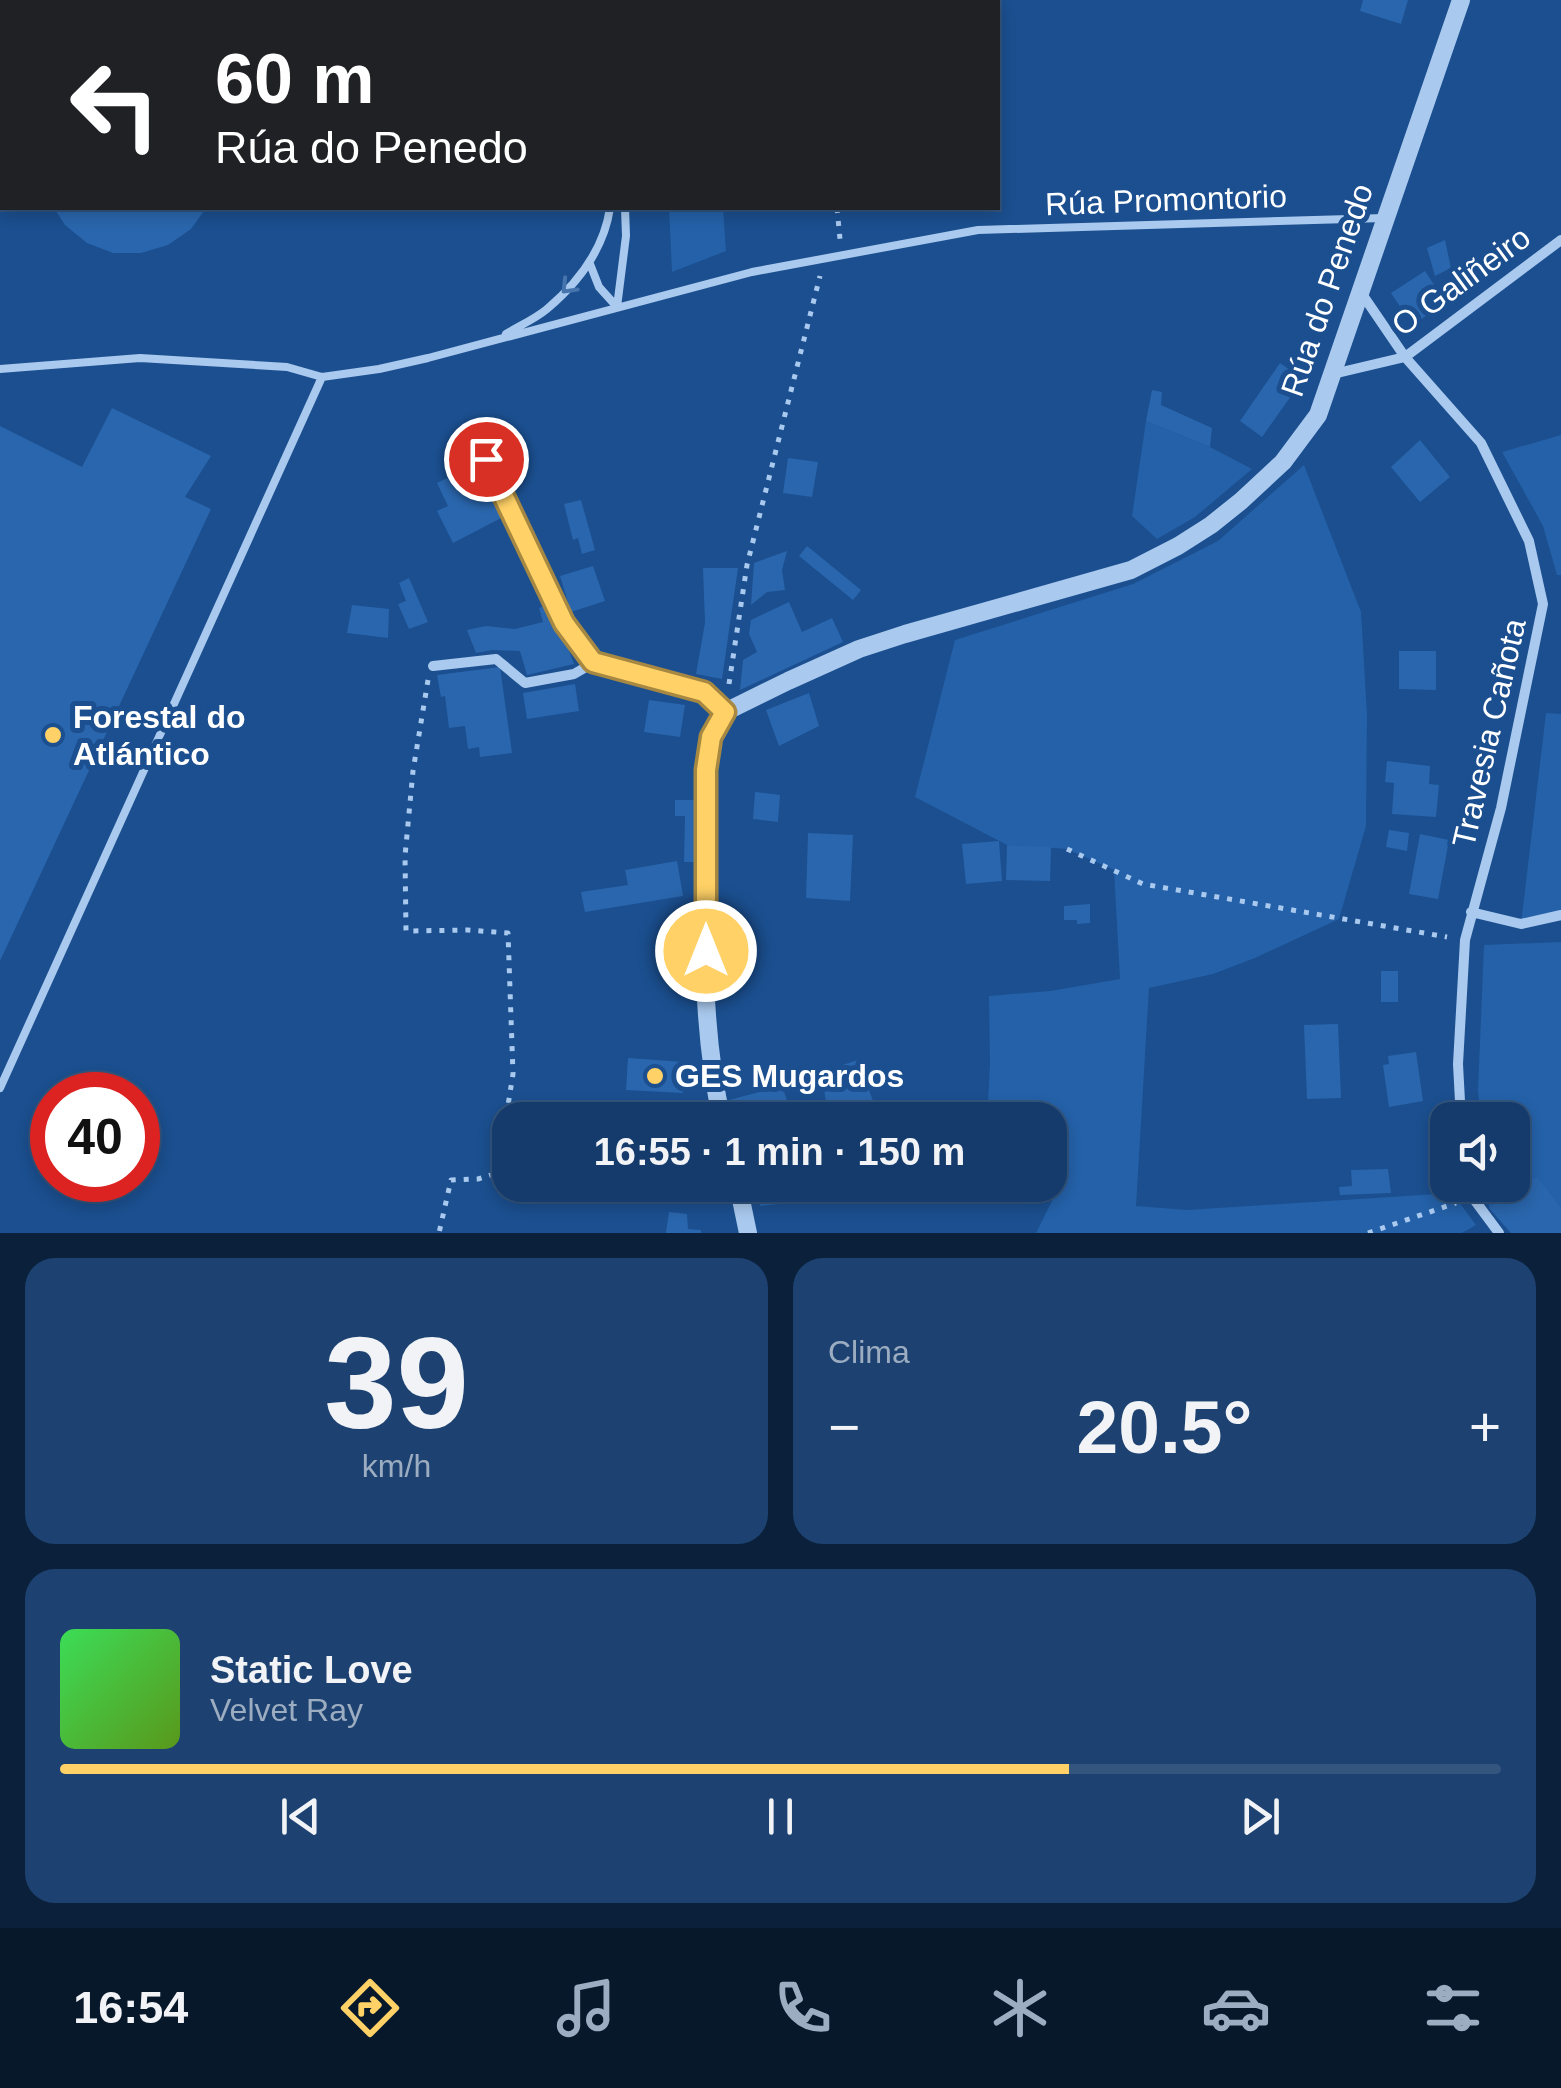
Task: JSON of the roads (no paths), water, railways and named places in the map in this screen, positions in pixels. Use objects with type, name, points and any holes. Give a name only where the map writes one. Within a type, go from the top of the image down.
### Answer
[{"type":"street","name":"Rúa do Penedo","points":[[725,712],[859,649],[1131,570],[1211,525],[1283,462],[1318,414],[1461,0]]},
{"type":"street","name":"O Galiñeiro","points":[[1331,375],[1405,357],[1561,240]]},
{"type":"street","name":"Travesia Cañota","points":[[1360,290],[1405,357],[1482,443],[1529,541],[1543,604],[1502,808],[1465,940],[1458,1064],[1460,1102]]},
{"type":"street","points":[[486,459],[564,623],[593,662],[704,692],[725,712],[711,737],[706,770],[705,987],[712,1077],[718,1102]]},
{"type":"street","points":[[433,666],[496,658],[525,683],[574,674],[593,662]]},
{"type":"street","points":[[1471,912],[1521,924],[1561,915]]},
{"type":"street","points":[[742,1202],[748,1233]]},
{"type":"street","points":[[1476,1202],[1499,1233]]},
{"type":"lane","points":[[495,340],[546,310],[590,264],[610,210]]},
{"type":"lane","points":[[617,308],[626,236],[624,210]]},
{"type":"lane","name":"Rúa Promontorio","points":[[322,377],[412,362],[752,272],[978,230],[1384,218]]},
{"type":"lane","points":[[590,264],[599,287],[617,308]]},
{"type":"lane","points":[[0,369],[140,358],[286,367],[322,377],[0,1088]]},
{"type":"place","name":"Forestal do Atlántico","points":[[53,735]]},
{"type":"place","name":"GES Mugardos","points":[[655,1076]]}]
